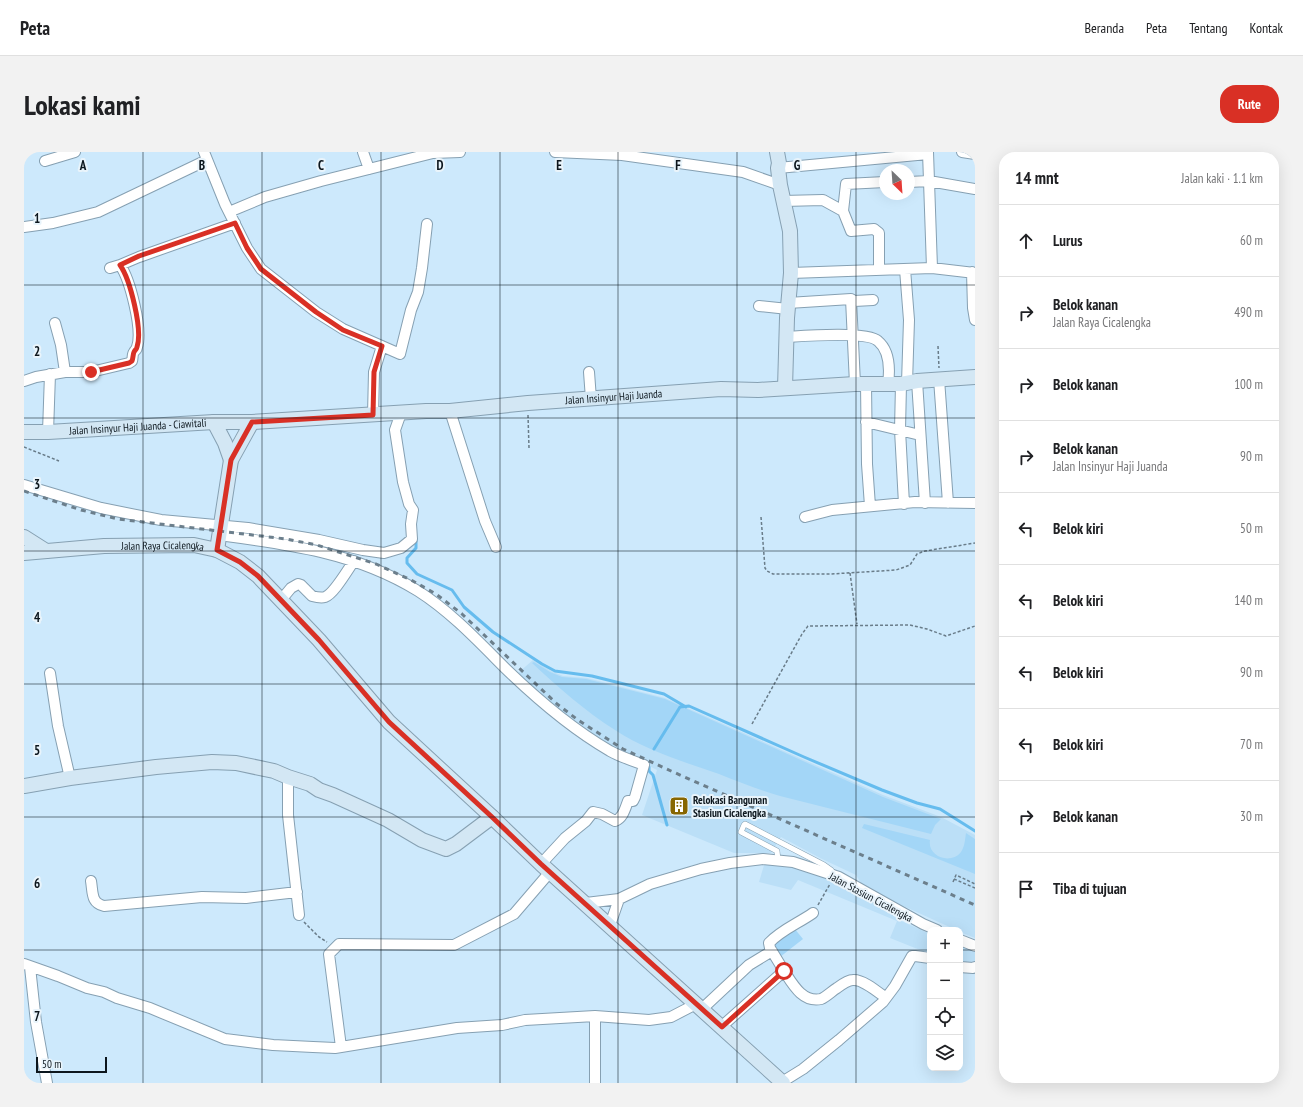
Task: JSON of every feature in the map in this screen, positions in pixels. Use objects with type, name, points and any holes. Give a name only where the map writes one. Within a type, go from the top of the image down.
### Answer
[{"type":"main road","points":[[777,152],[780,185],[790,231],[791,273],[786,337],[785,388]]},
{"type":"main road","name":"Jalan Insinyur Haji Juanda","points":[[252,422],[450,411],[528,403],[721,389],[758,390],[903,383],[975,376]]},
{"type":"main road","points":[[214,422],[226,443],[231,460]]},
{"type":"main road","name":"Jalan Insinyur Haji Juanda - Ciawitali","points":[[24,432],[48,432],[214,422],[252,422]]},
{"type":"main road","points":[[217,550],[231,460],[252,422]]},
{"type":"main road","points":[[24,537],[46,551]]},
{"type":"main road","name":"Jalan Raya Cicalengka","points":[[24,553],[104,546],[177,544],[194,545],[217,550],[240,562],[258,576],[319,640],[389,722],[546,868],[782,1082]]},
{"type":"main road","points":[[24,786],[156,766],[212,762],[236,763],[274,771],[310,784],[319,790],[388,820],[422,840],[446,849],[456,844],[492,817]]},
{"type":"street","points":[[45,161],[75,152]]},
{"type":"street","points":[[363,152],[369,170]]},
{"type":"street","points":[[229,212],[265,197],[321,181],[433,153],[460,152]]},
{"type":"street","points":[[555,152],[622,155],[742,172],[780,185]]},
{"type":"street","points":[[962,152],[975,154]]},
{"type":"street","points":[[778,168],[928,153],[932,268]]},
{"type":"street","points":[[24,228],[53,224],[98,212],[206,156],[229,212],[247,248],[261,269],[316,312],[343,330],[400,354],[411,310],[418,292],[427,224]]},
{"type":"street","points":[[915,182],[929,181],[975,189]]},
{"type":"street","points":[[879,182],[846,184],[843,211],[851,231],[874,229],[879,233],[879,270]]},
{"type":"street","points":[[783,201],[823,200],[843,211]]},
{"type":"street","points":[[24,381],[50,374],[65,372],[91,372],[132,361],[133,352],[137,347],[138,330],[130,284],[124,271],[115,266],[139,256],[235,223]]},
{"type":"street","points":[[791,273],[932,268],[974,273],[973,308],[975,320]]},
{"type":"street","points":[[904,504],[900,430],[909,320],[905,269]]},
{"type":"street","points":[[851,299],[854,336],[866,422],[870,506]]},
{"type":"street","points":[[759,306],[788,306],[851,299],[854,301],[873,300]]},
{"type":"street","points":[[55,323],[61,345],[65,372]]},
{"type":"street","points":[[786,337],[854,336],[874,338],[880,343],[886,353],[889,364],[903,383],[920,435],[925,503]]},
{"type":"street","points":[[373,415],[374,372],[382,346]]},
{"type":"street","points":[[589,372],[591,399]]},
{"type":"street","points":[[48,432],[50,374]]},
{"type":"street","points":[[939,379],[948,503]]},
{"type":"street","points":[[450,411],[485,520],[496,547]]},
{"type":"street","points":[[219,531],[248,528],[319,540],[363,550],[384,552],[402,548],[412,539],[413,510],[404,482],[395,430],[401,413]]},
{"type":"street","points":[[866,422],[920,435]]},
{"type":"street","points":[[24,485],[102,508],[326,552],[381,571],[424,595],[451,616],[514,676],[568,722],[611,751],[644,765],[635,797],[633,801],[628,801],[624,814],[619,820],[615,821],[602,814],[594,812],[586,821],[565,838],[514,914],[454,945],[339,944],[329,954],[340,1047]]},
{"type":"street","points":[[805,517],[832,510],[870,506],[925,503],[975,503]]},
{"type":"street","points":[[281,600],[291,588],[298,584],[312,596],[324,597],[328,595],[340,582],[354,561]]},
{"type":"street","points":[[50,673],[58,726],[70,778]]},
{"type":"street","points":[[288,777],[288,815],[299,915]]},
{"type":"street","name":"Jalan Stasiun Cicalengka","points":[[586,903],[619,899],[650,884],[701,869],[763,858],[793,862],[832,880],[859,888],[930,927]]},
{"type":"street","points":[[91,881],[95,902],[97,905],[104,906],[202,897],[246,898],[297,892]]},
{"type":"street","points":[[610,926],[619,899]]},
{"type":"street","points":[[813,914],[775,936],[769,942],[772,952],[796,990],[804,996],[815,999],[822,998],[840,985],[853,980],[862,982],[886,998]]},
{"type":"street","points":[[963,941],[975,946]]},
{"type":"street","points":[[47,1083],[27,965],[87,988],[104,992],[117,998],[150,1008],[224,1039],[273,1045],[340,1047],[457,1028],[502,1025],[525,1020],[595,1016],[649,1020],[671,1017],[699,1006],[749,965],[772,952]]},
{"type":"street","points":[[782,1082],[803,1068],[868,1016],[886,998],[895,986],[912,956],[927,958]]},
{"type":"street","points":[[963,967],[975,967]]},
{"type":"street","points":[[722,1027],[784,971]]},
{"type":"street","points":[[595,1016],[595,1083]]},
{"type":"lane","points":[[778,860],[777,850],[741,832],[745,824],[824,865],[831,870],[832,880]]},
{"type":"path","points":[[938,346],[939,379]]},
{"type":"path","points":[[528,403],[529,448]]},
{"type":"path","points":[[24,447],[59,460]]},
{"type":"path","points":[[760,517],[765,568],[770,573],[819,574],[903,568],[910,565],[917,554],[925,551],[975,543]]},
{"type":"path","points":[[850,572],[857,625]]},
{"type":"path","points":[[752,724],[802,634],[808,626],[910,626],[927,629],[946,636],[975,626]]},
{"type":"path","points":[[953,882],[956,875],[975,884]]},
{"type":"path","points":[[954,879],[975,888]]},
{"type":"path","points":[[813,914],[832,880]]},
{"type":"path","points":[[299,915],[304,923],[320,937],[336,947]]},
{"type":"shaded area","points":[[533,660],[551,671],[563,676],[587,678],[665,698],[883,795],[941,817],[975,835],[975,938],[963,933],[963,927],[949,927],[864,888],[856,875],[781,837],[771,853],[734,853],[642,815],[657,770],[597,739],[562,715],[518,673]]},
{"type":"shaded area","points":[[534,662],[550,672],[562,677],[586,679],[665,699],[883,797],[941,819],[935,825],[931,834],[780,796],[666,755],[640,744],[604,723],[562,690],[532,663]]},
{"type":"shaded area","points":[[864,824],[930,840],[932,851],[936,855],[946,858],[957,856],[961,852],[966,833],[975,839],[975,874],[862,828]]},
{"type":"shaded area","points":[[765,862],[781,863],[815,874],[861,895],[885,909],[899,920],[927,933],[927,953],[890,938],[897,921],[798,880],[791,890],[759,882]]},
{"type":"shaded area","points":[[794,928],[803,939],[780,957],[771,946]]},
{"type":"shaded area","points":[[963,947],[975,952],[975,967],[963,964]]},
{"type":"waterway","points":[[416,539],[416,548],[407,558],[407,563],[417,574],[452,590],[464,607],[493,632],[542,664],[555,671],[592,676],[664,694],[686,707]]},
{"type":"waterway","points":[[654,749],[680,707],[689,706],[882,790],[917,803],[940,809],[975,831]]},
{"type":"waterway","points":[[649,767],[649,771],[653,775],[667,825]]},
{"type":"railway","points":[[24,491],[81,510],[118,519],[286,539],[317,545],[376,564],[411,580],[436,594],[462,614],[557,704],[578,720],[623,749],[975,905]]},
{"type":"place","name":"Relokasi Bangunan Stasiun Cicalengka","points":[[679,806]]},
{"type":"route","points":[[91,372],[129,363],[132,361],[133,352],[137,347],[138,330],[130,284],[120,265],[139,256],[235,223],[247,248],[261,269],[295,294],[316,312],[343,330],[382,346],[374,372],[372,389],[373,415],[252,422],[231,460],[224,508],[218,535],[217,550],[240,562],[258,576],[319,640],[389,722],[541,864],[722,1027],[784,971]]}]
